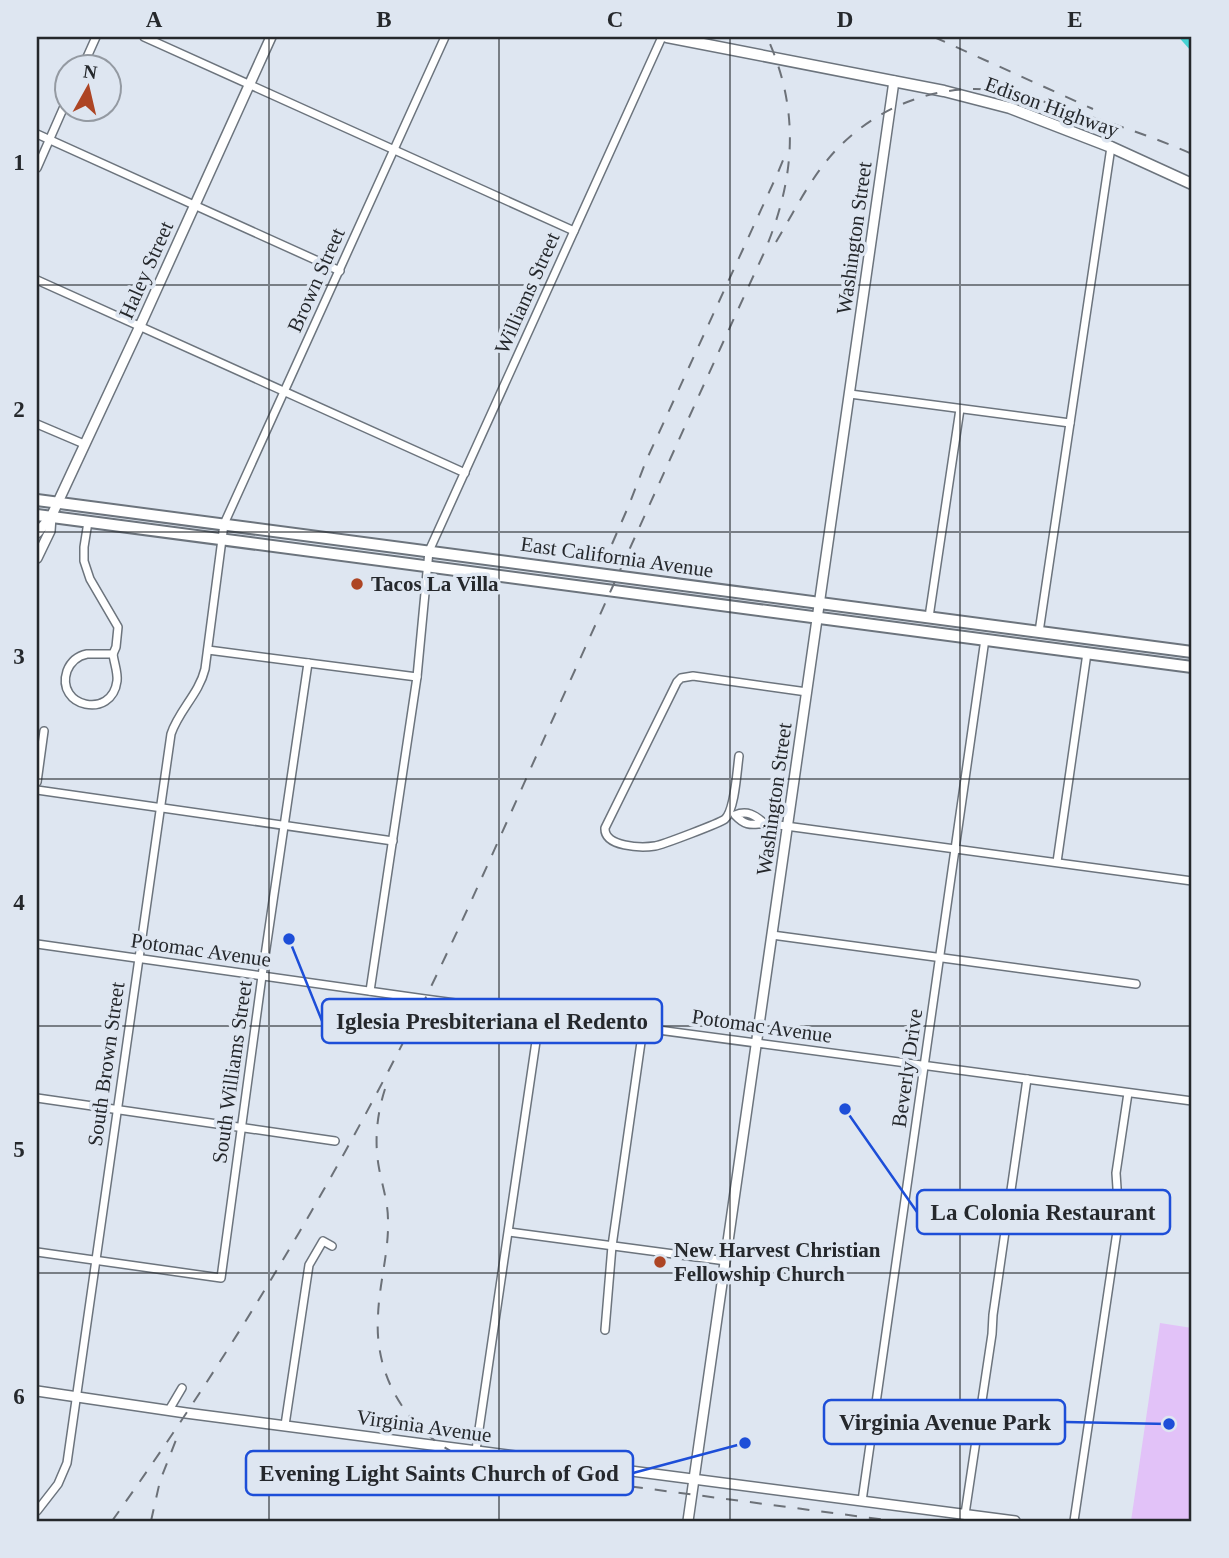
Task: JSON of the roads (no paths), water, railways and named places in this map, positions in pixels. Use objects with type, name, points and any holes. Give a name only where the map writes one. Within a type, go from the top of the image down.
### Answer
[{"type":"main road","name":"Edison Highway","points":[[667,37],[944,91],[1010,108],[1111,147],[1192,184]]},
{"type":"main road","name":"East California Avenue","points":[[37,500],[1192,652]]},
{"type":"main road","name":"East California Avenue","points":[[37,515],[1192,667]]},
{"type":"main road","points":[[1087,653],[1091,648],[1098,647],[1137,652],[1152,647]]},
{"type":"main road","points":[[1146,661],[1192,661]]},
{"type":"street","points":[[144,37],[574,231]]},
{"type":"street","name":"Haley Street","points":[[51,517],[271,37]]},
{"type":"street","name":"Brown Street","points":[[222,539],[224,524],[445,37]]},
{"type":"street","name":"Williams Street","points":[[370,991],[417,677],[429,551],[662,37]]},
{"type":"street","name":"Washington Street","points":[[688,1521],[894,81]]},
{"type":"street","points":[[37,168],[57,122]]},
{"type":"street","points":[[37,134],[340,271]]},
{"type":"street","points":[[1039,632],[1111,147]]},
{"type":"street","points":[[37,279],[465,473]]},
{"type":"street","points":[[850,394],[1070,423]]},
{"type":"street","points":[[929,617],[960,409]]},
{"type":"street","points":[[37,424],[84,444]]},
{"type":"street","points":[[37,533],[51,517]]},
{"type":"street","points":[[37,558],[50,530],[51,517]]},
{"type":"street","points":[[88,522],[84,547],[86,569],[118,627],[113,654],[117,679],[115,690],[100,705],[79,703],[67,690],[66,675],[71,663],[83,654],[113,654]]},
{"type":"street","name":"South Brown Street","points":[[37,1511],[58,1484],[67,1463],[171,734],[179,714],[199,688],[205,669],[222,539]]},
{"type":"street","name":"Beverly Drive","points":[[862,1501],[985,639]]},
{"type":"street","points":[[208,650],[417,677]]},
{"type":"street","points":[[1057,862],[1087,653]]},
{"type":"street","name":"South Williams Street","points":[[96,1261],[221,1278],[308,663]]},
{"type":"street","points":[[807,692],[693,676],[681,678],[605,828],[605,833],[616,843],[653,847],[724,820],[732,814],[745,812],[755,815],[764,823],[788,827],[1192,881]]},
{"type":"street","points":[[37,782],[44,731]]},
{"type":"street","points":[[732,814],[739,756]]},
{"type":"street","points":[[37,790],[393,841]]},
{"type":"street","points":[[772,935],[1136,984]]},
{"type":"street","name":"Potomac Avenue","points":[[37,944],[1192,1101]]},
{"type":"street","points":[[476,1450],[540,1014]]},
{"type":"street","points":[[605,1330],[612,1246],[643,1028]]},
{"type":"street","points":[[965,1514],[1027,1079]]},
{"type":"street","points":[[1192,1091],[1192,1101]]},
{"type":"street","points":[[1074,1521],[1119,1218],[1116,1173],[1128,1093]]},
{"type":"street","points":[[37,1098],[334,1141]]},
{"type":"street","points":[[509,1232],[726,1261]]},
{"type":"street","points":[[285,1425],[309,1265],[323,1241],[332,1246]]},
{"type":"street","points":[[37,1252],[96,1261]]},
{"type":"street","points":[[169,1410],[182,1388]]},
{"type":"street","name":"Virginia Avenue","points":[[37,1391],[1015,1521]]},
{"type":"waterway","points":[[1184,37],[1192,46]]},
{"type":"railway","points":[[112,1521],[198,1395],[279,1266],[318,1201],[391,1067],[472,899],[763,255],[782,200],[790,146],[785,92],[767,37]]},
{"type":"railway","points":[[934,37],[1093,109]]},
{"type":"railway","points":[[776,242],[812,181],[837,149],[872,120],[912,100],[934,94],[978,89],[1022,95],[1124,128],[1192,154]]},
{"type":"railway","points":[[612,544],[646,461],[784,158]]},
{"type":"railway","points":[[385,1089],[378,1118],[377,1138],[377,1158],[388,1220],[378,1316],[379,1343],[384,1369],[395,1393],[409,1415],[427,1434],[472,1461],[498,1469],[894,1521]]},
{"type":"railway","points":[[151,1521],[160,1481],[176,1440]]},
{"type":"place","name":"Tacos La Villa","points":[[357,584]]},
{"type":"place","name":"Iglesia Presbiteriana el Redento","points":[[289,939]]},
{"type":"place","name":"La Colonia Restaurant","points":[[845,1109]]},
{"type":"place","name":"New Harvest Christian Fellowship Church","points":[[660,1262]]},
{"type":"place","name":"Virginia Avenue Park","points":[[1169,1424]]},
{"type":"place","name":"Evening Light Saints Church of God","points":[[745,1443]]}]
